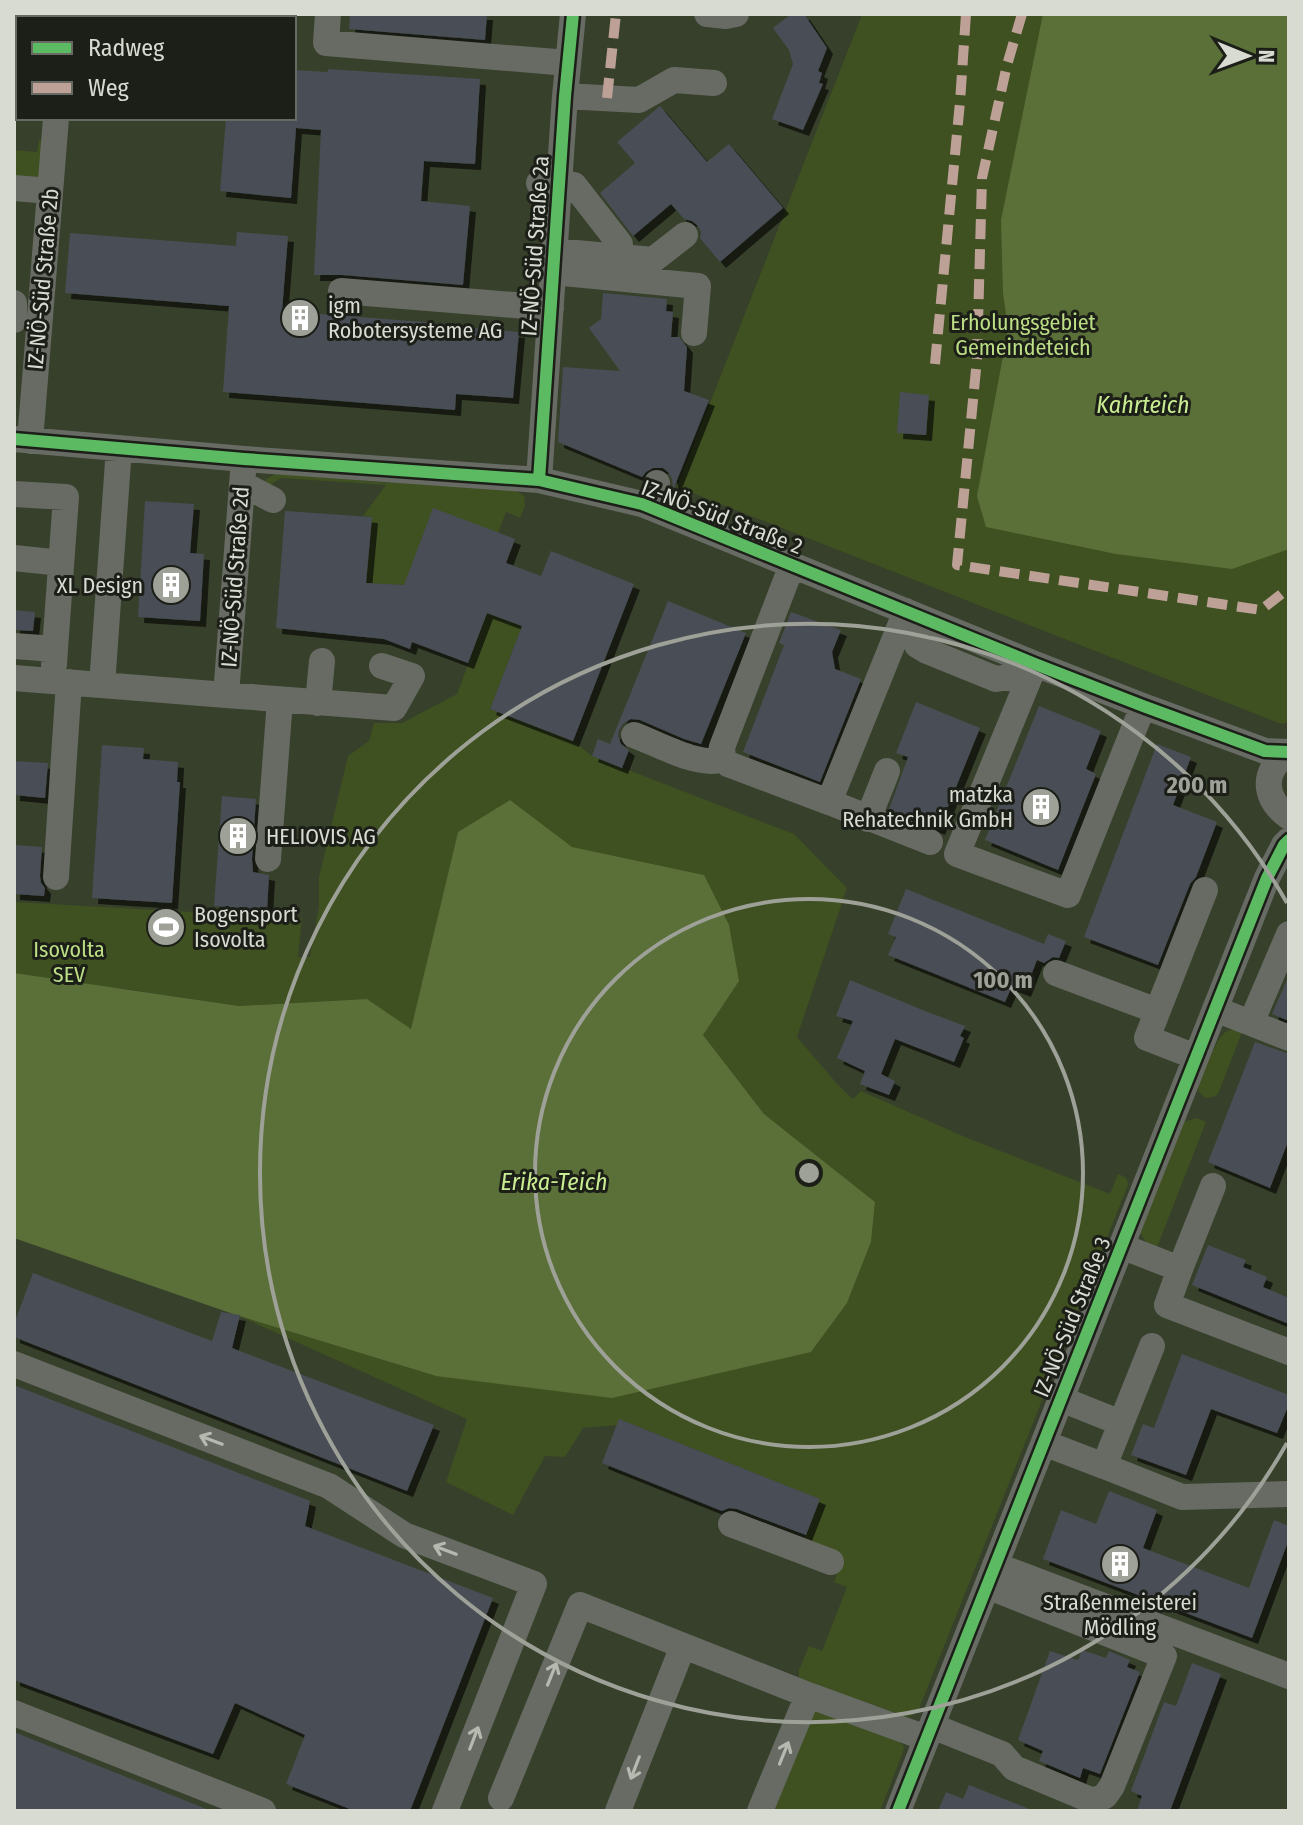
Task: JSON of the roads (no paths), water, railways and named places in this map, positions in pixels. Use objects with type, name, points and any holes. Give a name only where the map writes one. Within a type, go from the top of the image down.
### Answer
[{"type":"street","points":[[328,14],[326,43],[568,63]]},
{"type":"street","name":"IZ-NÖ-Süd Straße 2a","points":[[539,480],[554,262],[549,183],[565,96],[573,14]]},
{"type":"street","points":[[707,14],[736,14]]},
{"type":"street","points":[[565,96],[639,100],[674,80],[714,83]]},
{"type":"street","name":"IZ-NÖ-Süd Straße 2b","points":[[22,440],[24,397],[56,120]]},
{"type":"street","points":[[549,183],[574,185],[620,244],[619,256]]},
{"type":"street","points":[[14,188],[50,191]]},
{"type":"street","points":[[554,262],[619,256],[653,260],[685,235]]},
{"type":"street","points":[[554,262],[698,286],[694,333]]},
{"type":"street","points":[[341,291],[551,308]]},
{"type":"street","points":[[14,303],[14,320]]},
{"type":"street","name":"IZ-NÖ-Süd Straße 2","points":[[22,440],[119,448],[243,472],[539,480],[653,495],[792,565],[906,611],[1032,669],[1265,751],[1289,753]]},
{"type":"street","points":[[102,685],[119,448]]},
{"type":"street","points":[[243,472],[273,500]]},
{"type":"street","name":"IZ-NÖ-Süd Straße 2d","points":[[226,695],[243,472]]},
{"type":"street","points":[[14,494],[66,497],[55,649],[61,682],[56,877]]},
{"type":"street","points":[[14,558],[61,563]]},
{"type":"street","points":[[792,565],[722,747],[723,759],[728,764],[930,842]]},
{"type":"street","points":[[829,802],[906,611]]},
{"type":"street","points":[[14,646],[55,649]]},
{"type":"street","points":[[318,703],[322,661]]},
{"type":"street","name":"IZ-NÖ-Süd Straße 2d","points":[[14,678],[394,708],[412,676],[382,666]]},
{"type":"street","points":[[1032,669],[957,854],[1068,895],[1143,706]]},
{"type":"street","points":[[268,859],[280,700]]},
{"type":"street","name":"IZ-NÖ-Süd Straße 2","points":[[1217,734],[1252,762],[1278,803]]},
{"type":"street","points":[[634,735],[701,761],[723,759]]},
{"type":"street","points":[[1278,803],[1270,773],[1280,758],[1289,753]]},
{"type":"street","points":[[868,819],[887,771]]},
{"type":"street","name":"IZ-NÖ-Süd Straße 3","points":[[1267,878],[1278,803]]},
{"type":"street","name":"IZ-NÖ-Süd Straße 3","points":[[898,1811],[1267,878],[1289,840]]},
{"type":"street","points":[[1196,1057],[1147,1038],[1205,890]]},
{"type":"street","points":[[1251,1023],[1289,934]]},
{"type":"street","points":[[1056,973],[1157,1011]]},
{"type":"street","points":[[1215,1009],[1289,1038]]},
{"type":"street","points":[[1213,1186],[1167,1305],[1289,1352]]},
{"type":"street","points":[[1121,1246],[1180,1269]]},
{"type":"street","points":[[1104,1466],[1152,1346]]},
{"type":"street","points":[[14,1364],[329,1486],[404,1535],[534,1584],[445,1811]]},
{"type":"street","points":[[1061,1399],[1121,1423]]},
{"type":"street","points":[[1044,1443],[1182,1497],[1289,1494]]},
{"type":"street","points":[[731,1524],[831,1562]]},
{"type":"street","points":[[991,1575],[1289,1676]]},
{"type":"street","points":[[501,1798],[580,1605],[808,1695],[1002,1754],[1014,1768],[1093,1801],[1105,1796],[1112,1786],[1164,1656],[991,1575]]},
{"type":"street","points":[[618,1811],[683,1646]]},
{"type":"street","points":[[760,1811],[808,1695]]},
{"type":"street","points":[[14,1713],[263,1811]]},
{"type":"water","name":"Kahrteich","points":[[1043,14],[1289,14],[1289,549],[1232,569],[1116,554],[986,527],[977,496],[1008,329],[1003,293],[1001,220]]},
{"type":"water","name":"Erika-Teich","points":[[510,800],[572,847],[704,875],[729,925],[739,981],[703,1035],[764,1114],[875,1202],[871,1242],[847,1303],[811,1352],[612,1398],[436,1376],[236,1315],[14,1238],[14,973],[239,1006],[367,999],[411,1029],[458,832]]},
{"type":"place","name":"igm Robotersysteme AG","points":[[300,318]]},
{"type":"place","name":"XL Design","points":[[171,585]]},
{"type":"place","name":"matzka Rehatechnik GmbH","points":[[1041,807]]},
{"type":"place","name":"HELIOVIS AG","points":[[238,836]]},
{"type":"place","name":"Bogensport Isovolta","points":[[166,927]]},
{"type":"place","name":"Straßenmeisterei Mödling","points":[[1120,1564]]},
{"type":"park label","name":"Erholungsgebiet Gemeindeteich","points":[[1023,334]]},
{"type":"park label","name":"Isovolta SEV","points":[[69,962]]}]
